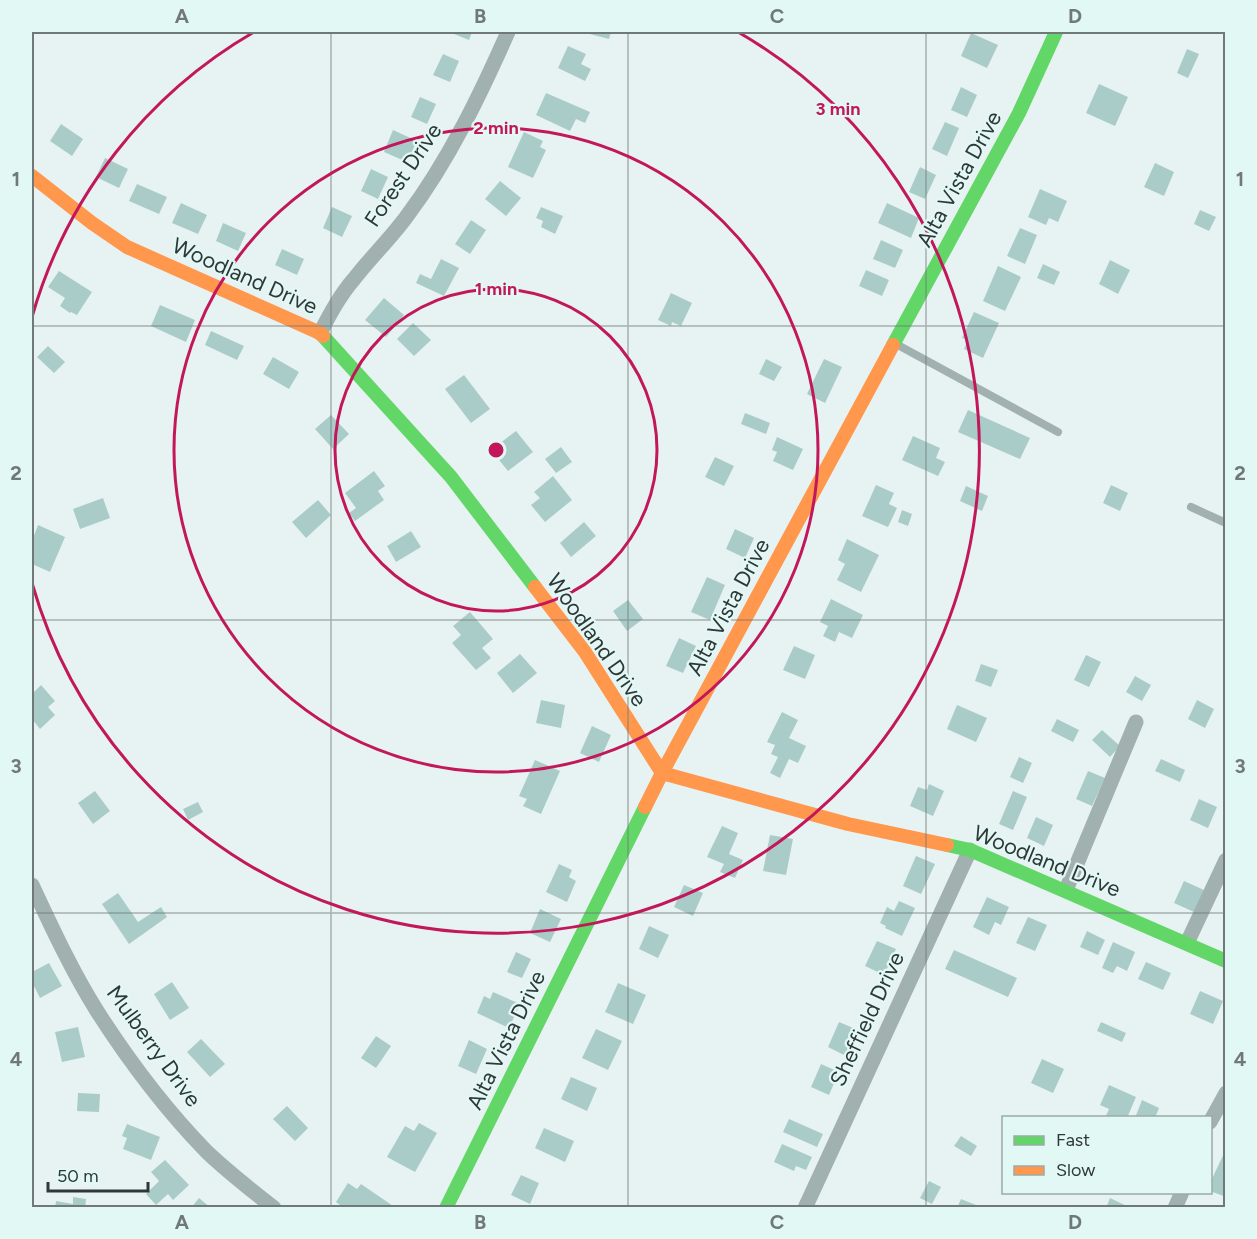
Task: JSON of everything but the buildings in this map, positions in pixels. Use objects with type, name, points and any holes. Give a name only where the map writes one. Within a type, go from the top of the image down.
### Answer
[{"type":"street","name":"Forest Drive","points":[[320,333],[339,299],[408,215],[445,159],[482,89],[508,32]]},
{"type":"street","name":"Alta Vista Drive","points":[[446,1208],[662,773],[1019,113],[1056,32]]},
{"type":"street","name":"Woodland Drive","points":[[32,176],[92,223],[128,247],[320,333],[451,477],[585,652],[662,773],[848,824],[970,850],[1226,961]]},
{"type":"street","points":[[1066,891],[1136,722]]},
{"type":"street","name":"Sheffield Drive","points":[[805,1208],[970,850]]},
{"type":"street","points":[[1187,943],[1226,860]]},
{"type":"street","name":"Mulberry Drive","points":[[32,885],[92,1002],[146,1080],[208,1152],[274,1208]]},
{"type":"street","points":[[1212,1118],[1226,1093]]},
{"type":"street","points":[[1175,1208],[1181,1194]]},
{"type":"lane","points":[[894,343],[1058,432]]},
{"type":"lane","points":[[1191,507],[1226,523]]},
{"type":"traffic: fast","points":[[893,345],[1019,113],[1056,32]]},
{"type":"traffic: fast","points":[[323,336],[451,477],[535,587]]},
{"type":"traffic: fast","points":[[446,1208],[645,807]]},
{"type":"traffic: fast","points":[[947,845],[970,850],[1226,961]]},
{"type":"traffic: slow","points":[[32,176],[127,247],[323,336]]},
{"type":"traffic: slow","points":[[645,807],[893,345]]},
{"type":"traffic: slow","points":[[535,587],[585,652],[662,773],[848,824],[947,845]]}]
